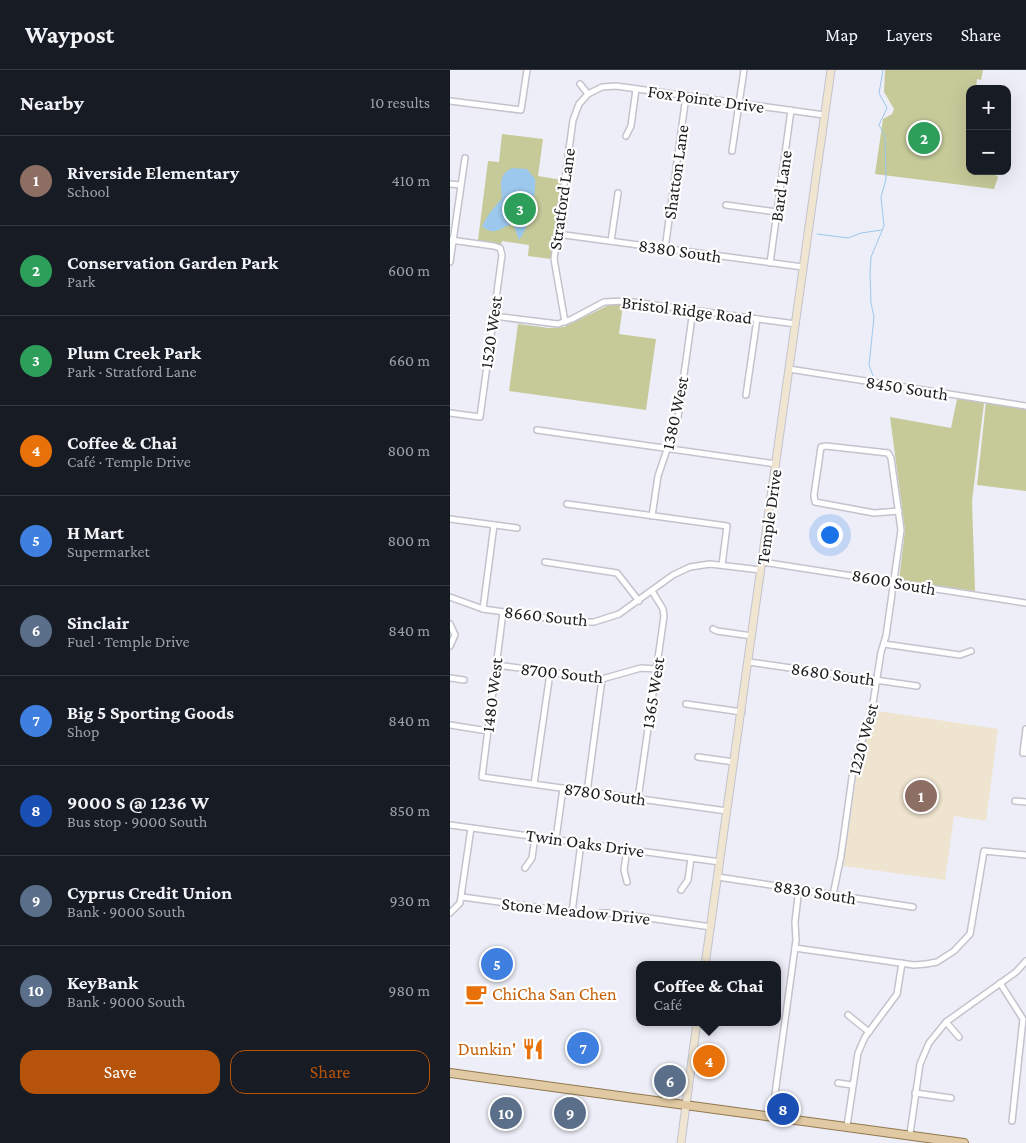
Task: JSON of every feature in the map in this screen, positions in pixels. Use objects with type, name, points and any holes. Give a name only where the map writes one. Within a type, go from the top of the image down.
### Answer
[{"type":"main road","points":[[450,1074],[910,1134],[960,1143]]},
{"type":"street","points":[[450,101],[521,110],[527,70]]},
{"type":"street","points":[[732,150],[744,70]]},
{"type":"street","name":"Temple Drive","points":[[706,961],[831,70]]},
{"type":"street","points":[[580,84],[588,94]]},
{"type":"street","name":"Fox Pointe Drive","points":[[588,94],[610,86],[824,115]]},
{"type":"street","points":[[626,136],[631,126],[636,89]]},
{"type":"street","name":"Stratford Lane","points":[[566,322],[554,264],[573,120],[579,104],[588,94]]},
{"type":"street","name":"Shatton Lane","points":[[665,248],[686,96]]},
{"type":"street","name":"Bard Lane","points":[[770,263],[791,110]]},
{"type":"street","points":[[450,262],[465,158]]},
{"type":"street","points":[[450,184],[461,185]]},
{"type":"street","points":[[611,241],[618,193]]},
{"type":"street","points":[[726,205],[777,212]]},
{"type":"street","name":"8380 South","points":[[557,234],[803,267]]},
{"type":"street","name":"1520 West","points":[[450,413],[480,417],[502,255],[500,248],[452,240]]},
{"type":"street","name":"Bristol Ridge Road","points":[[493,316],[546,324],[566,322],[597,304],[613,301],[796,324]]},
{"type":"street","name":"1380 West","points":[[652,516],[658,476],[678,417],[693,310]]},
{"type":"street","points":[[746,395],[756,319]]},
{"type":"street","name":"8450 South","points":[[789,369],[1026,406]]},
{"type":"street","points":[[537,430],[776,464]]},
{"type":"street","name":"1220 West","points":[[833,895],[841,856],[854,763],[870,721],[900,541],[899,511],[891,458],[888,453],[827,446],[821,447],[814,501],[820,504],[874,513],[899,511]]},
{"type":"street","points":[[566,504],[727,526],[722,565]]},
{"type":"street","points":[[450,519],[517,528]]},
{"type":"street","points":[[483,609],[494,525]]},
{"type":"street","points":[[545,562],[617,572],[639,601]]},
{"type":"street","name":"8600 South","points":[[722,565],[762,566],[1026,603]]},
{"type":"street","name":"8660 South","points":[[450,597],[483,609],[575,622],[594,622],[619,614],[673,575],[690,566],[722,565]]},
{"type":"street","name":"1365 West","points":[[638,799],[664,616],[663,609],[652,590]]},
{"type":"street","name":"1480 West","points":[[482,777],[503,612]]},
{"type":"street","points":[[450,624],[455,635],[450,646]]},
{"type":"street","points":[[714,629],[752,636]]},
{"type":"street","points":[[884,644],[960,655],[971,651]]},
{"type":"street","name":"8680 South","points":[[748,662],[917,686]]},
{"type":"street","name":"8700 South","points":[[496,665],[602,679],[641,668],[657,669]]},
{"type":"street","points":[[534,784],[550,673]]},
{"type":"street","points":[[450,678],[464,680]]},
{"type":"street","points":[[587,792],[602,679]]},
{"type":"street","points":[[686,704],[742,712]]},
{"type":"street","points":[[450,725],[488,731]]},
{"type":"street","points":[[1026,729],[1023,753],[1026,753]]},
{"type":"street","points":[[698,757],[734,762]]},
{"type":"street","name":"8780 South","points":[[482,777],[728,811]]},
{"type":"street","points":[[556,839],[563,788]]},
{"type":"street","points":[[1015,801],[1026,802]]},
{"type":"street","name":"Twin Oaks Drive","points":[[450,824],[720,862]]},
{"type":"street","points":[[450,913],[457,908],[462,897],[471,828]]},
{"type":"street","points":[[526,868],[532,858],[535,836]]},
{"type":"street","points":[[572,912],[581,843]]},
{"type":"street","points":[[627,849],[624,870],[627,882]]},
{"type":"street","points":[[795,948],[914,965],[937,962],[954,952],[967,939],[972,927],[981,858],[984,851],[1026,855]]},
{"type":"street","points":[[681,890],[688,880],[691,858]]},
{"type":"street","name":"8830 South","points":[[718,877],[913,906]]},
{"type":"street","points":[[772,1116],[795,948],[795,922],[799,888]]},
{"type":"street","name":"Stone Meadow Drive","points":[[462,897],[572,912],[614,914],[710,927]]},
{"type":"street","points":[[910,1134],[915,1093],[924,1054],[937,1032],[946,1022],[1000,983],[1026,961]]},
{"type":"street","points":[[847,1126],[858,1053],[869,1032],[897,994],[902,963]]},
{"type":"street","points":[[1000,983],[1020,1012],[1022,1019],[1012,1121]]},
{"type":"street","points":[[848,1015],[869,1032]]},
{"type":"street","points":[[946,1022],[959,1037]]},
{"type":"street","points":[[681,1143],[696,1026]]},
{"type":"street","points":[[838,1083],[852,1085]]},
{"type":"street","points":[[915,1093],[951,1098]]},
{"type":"shaded area","points":[[878,711],[998,729],[986,821],[954,816],[945,880],[843,866],[859,760]]},
{"type":"green space","points":[[885,70],[983,70],[981,80],[977,79],[976,85],[966,85],[966,175],[995,175],[998,177],[994,189],[875,174],[883,119],[892,114],[894,109],[884,92]]},
{"type":"green space","points":[[502,134],[543,139],[538,176],[562,180],[551,259],[528,256],[529,245],[502,241],[501,245],[478,240],[488,161],[499,162]]},
{"type":"green space","points":[[609,305],[623,305],[619,334],[656,339],[646,410],[509,391],[518,324],[549,328],[564,327]]},
{"type":"green space","points":[[957,399],[984,403],[972,501],[975,591],[899,580],[905,530],[890,417],[951,428]]},
{"type":"green space","points":[[986,402],[1026,408],[1026,491],[977,485]]},
{"type":"water","points":[[512,168],[527,169],[535,179],[535,193],[531,211],[526,229],[519,240],[513,224],[495,231],[482,226],[502,198],[502,177]]},
{"type":"waterway","points":[[875,381],[869,365],[874,317],[871,303],[870,273],[871,257],[884,226],[881,197],[886,179],[885,136],[879,125],[887,108],[879,93],[883,70]]},
{"type":"waterway","points":[[817,234],[848,238],[861,233],[882,230]]},
{"type":"place","name":"Conservation Garden Park","points":[[924,138]]},
{"type":"place","name":"Plum Creek Park","points":[[520,209]]},
{"type":"place","name":"Riverside Elementary","points":[[921,796]]},
{"type":"place","name":"H Mart","points":[[497,964]]},
{"type":"place","name":"ChiCha San Chen","points":[[476,994]]},
{"type":"place","name":"Big 5 Sporting Goods","points":[[583,1048]]},
{"type":"place","name":"Dunkin'","points":[[533,1049]]},
{"type":"place","name":"Coffee & Chai","points":[[709,1061]]},
{"type":"place","name":"Sinclair","points":[[670,1081]]},
{"type":"place","name":"9000 S @ 1236 W","points":[[783,1109]]},
{"type":"place","name":"KeyBank","points":[[506,1113]]},
{"type":"place","name":"Cyprus Credit Union","points":[[570,1113]]}]
